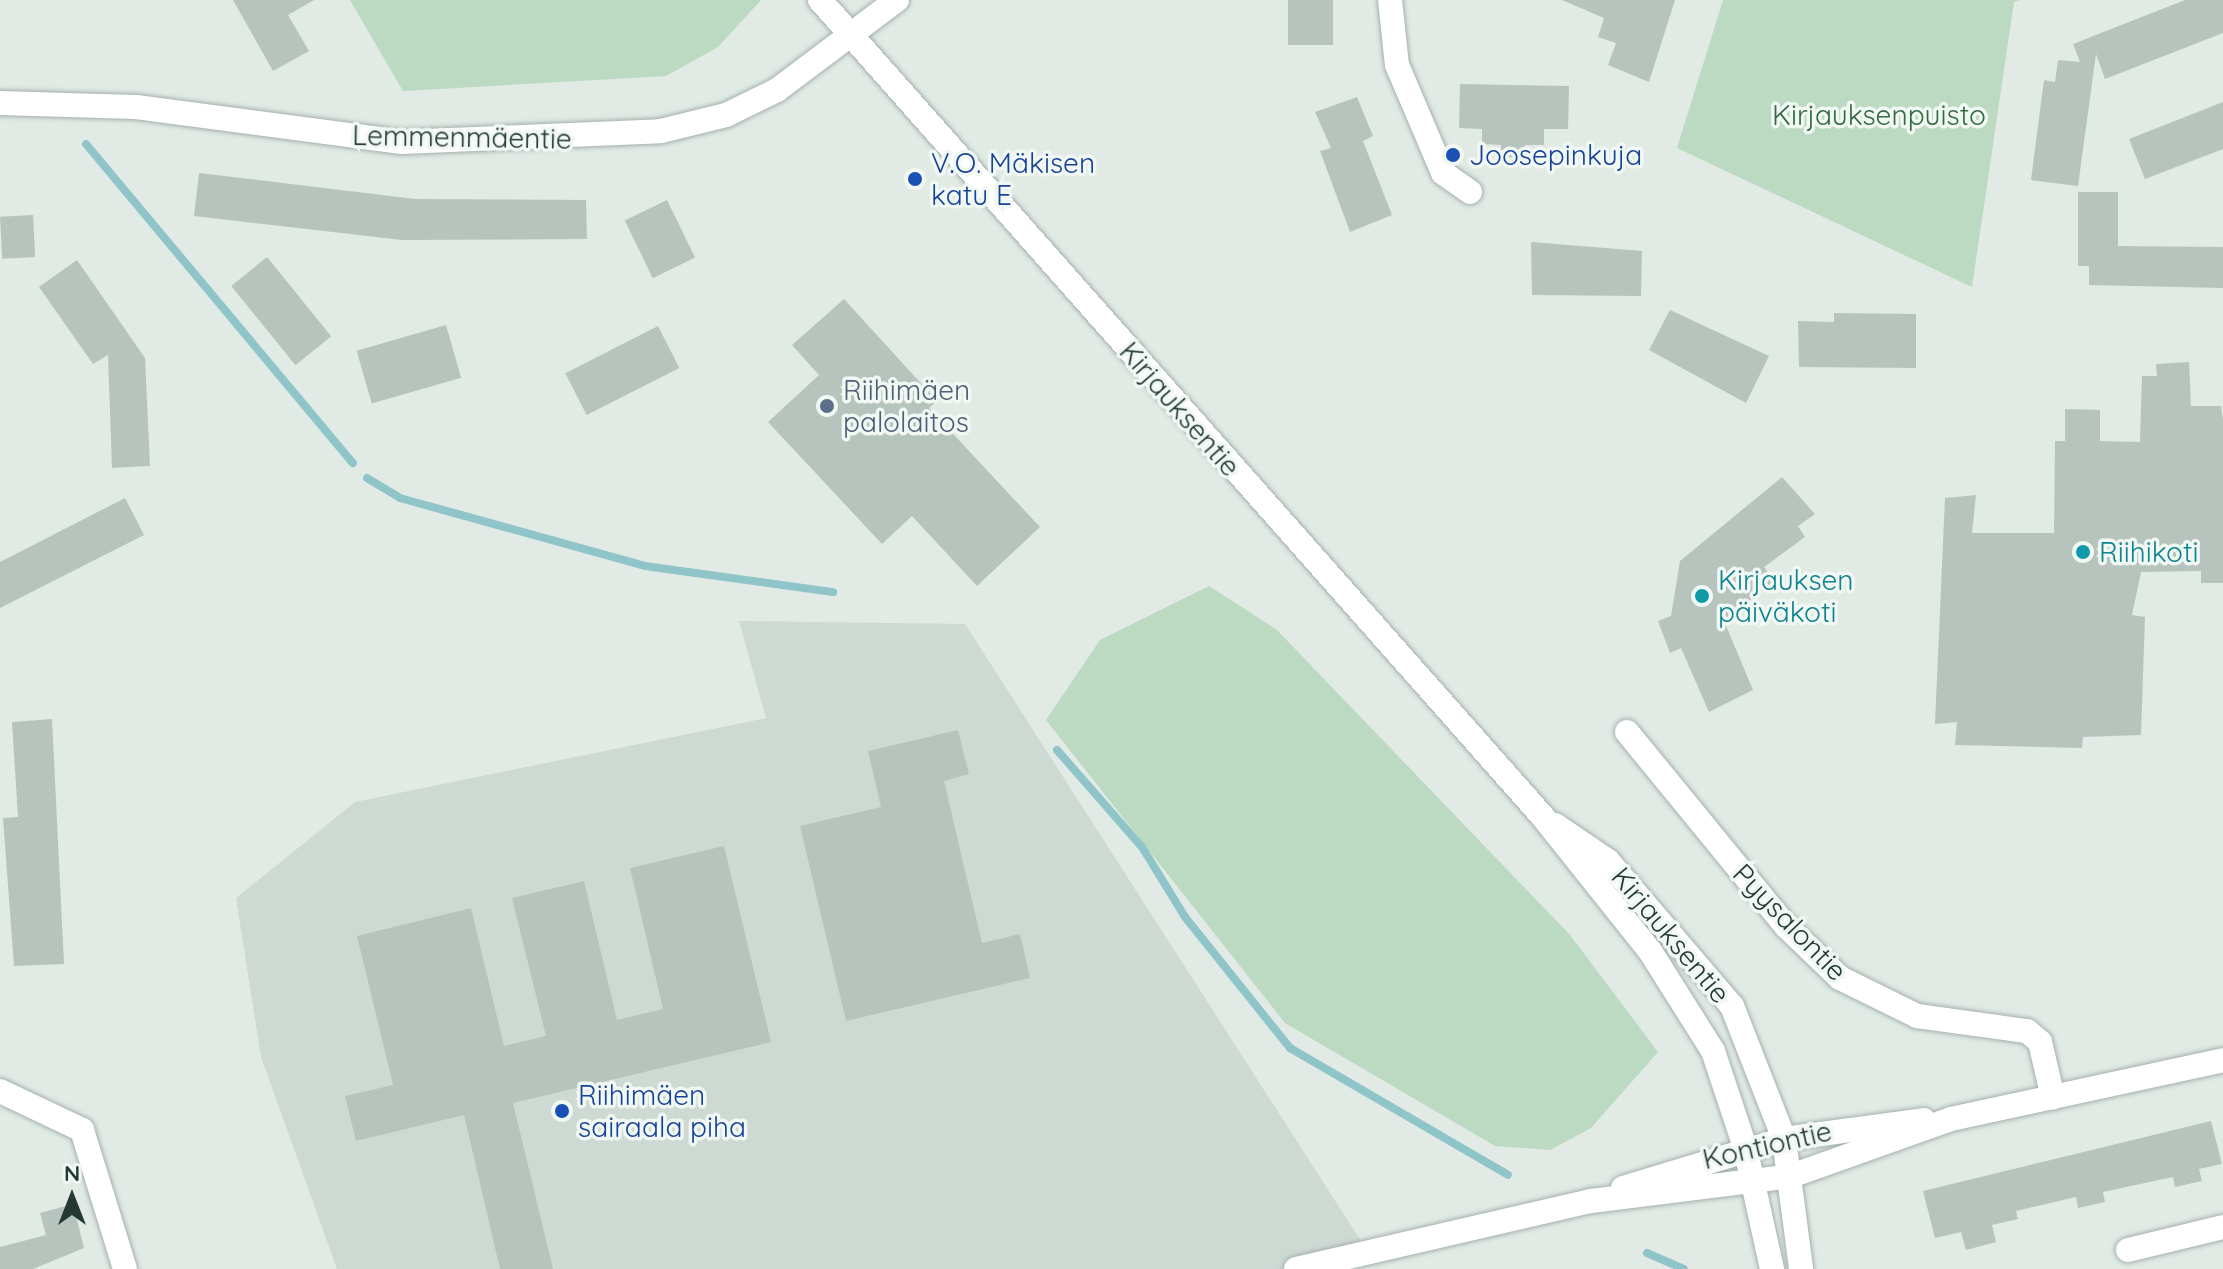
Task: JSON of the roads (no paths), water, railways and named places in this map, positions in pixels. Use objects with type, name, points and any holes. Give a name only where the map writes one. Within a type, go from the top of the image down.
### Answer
[{"type":"street","name":"Kirjauksentie","points":[[820,0],[1543,817],[1698,1022],[1745,1147],[1772,1269]]},
{"type":"street","name":"Lemmenmäentie","points":[[0,103],[136,107],[402,142],[592,138],[726,115],[855,38],[897,0]]},
{"type":"street","points":[[1390,0],[1397,65],[1443,173],[1470,192]]},
{"type":"street","name":"Pyysalontie","points":[[1627,732],[1776,915],[1840,978],[1917,1016],[2027,1031],[2040,1042],[2053,1098]]},
{"type":"street","name":"Kirjauksentie","points":[[1543,817],[1608,861],[1711,974],[1747,1037],[1784,1139],[1801,1269]]},
{"type":"street","name":"Kontiontie","points":[[1591,1201],[1791,1176],[1951,1119],[2223,1060]]},
{"type":"street","points":[[0,1091],[82,1130],[125,1269]]},
{"type":"street","name":"Kontiontie","points":[[1296,1269],[1370,1261],[1591,1201],[1745,1147],[1868,1123],[1951,1119]]},
{"type":"street","points":[[2128,1250],[2223,1227]]},
{"type":"waterway","points":[[86,144],[353,463]]},
{"type":"waterway","points":[[367,478],[400,498],[645,566],[833,592]]},
{"type":"waterway","points":[[1057,750],[1142,847],[1185,917],[1290,1048],[1508,1175]]},
{"type":"waterway","points":[[1647,1253],[1684,1269]]},
{"type":"place","name":"Joosepinkuja","points":[[1453,155]]},
{"type":"place","name":"V.O. Mäkisen katu E","points":[[915,179]]},
{"type":"place","name":"Riihimäen palolaitos","points":[[827,406]]},
{"type":"place","name":"Riihikoti","points":[[2083,552]]},
{"type":"place","name":"Kirjauksen päiväkoti","points":[[1702,596]]},
{"type":"place","name":"Riihimäen sairaala piha","points":[[562,1111]]},
{"type":"park label","name":"Kirjauksenpuisto","points":[[1879,115]]}]
